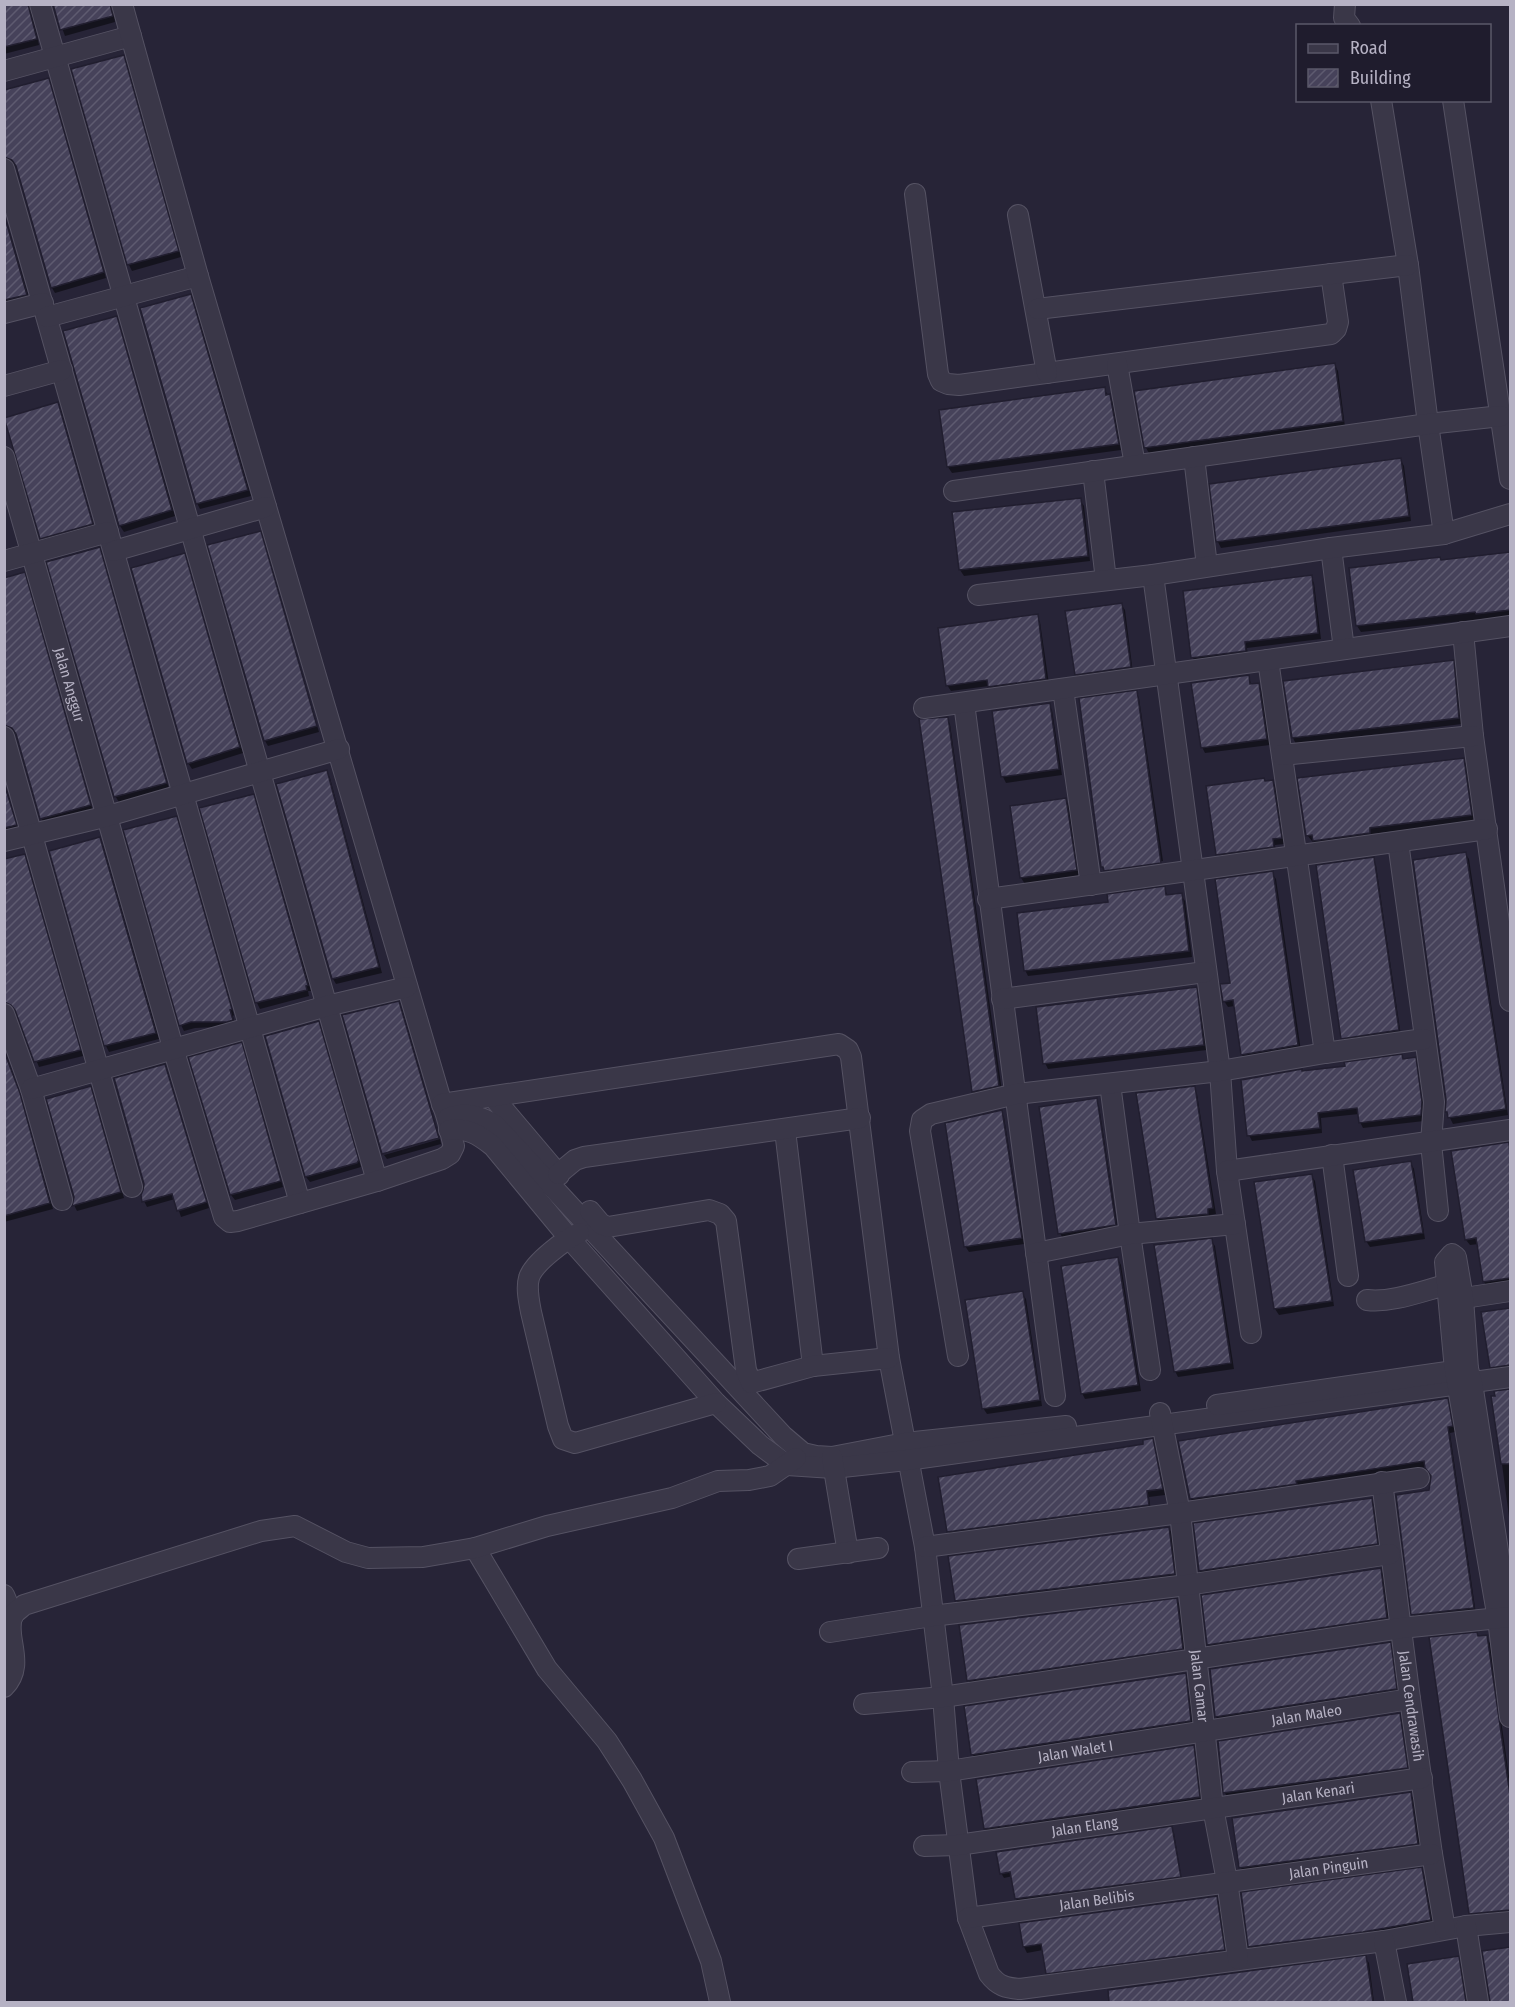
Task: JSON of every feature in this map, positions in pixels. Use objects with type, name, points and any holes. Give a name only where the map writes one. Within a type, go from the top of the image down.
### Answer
[{"type":"street","points":[[40,4],[377,1181]]},
{"type":"street","points":[[4,169],[300,1203],[442,1159],[450,1154],[454,1146],[447,1117],[198,276],[122,4]]},
{"type":"street","points":[[1345,4],[1344,18],[1348,24]]},
{"type":"street","points":[[4,71],[131,36]]},
{"type":"street","points":[[1381,102],[1408,265],[1444,534]]},
{"type":"street","points":[[1453,102],[1510,479]]},
{"type":"street","points":[[915,194],[938,374],[941,381],[948,384],[959,385],[1331,334],[1338,322],[1330,274]]},
{"type":"street","points":[[1018,215],[1047,372]]},
{"type":"street","points":[[1037,309],[1408,265]]},
{"type":"street","points":[[4,313],[45,310],[124,296],[198,276]]},
{"type":"street","points":[[1117,364],[1135,465]]},
{"type":"street","points":[[4,386],[62,370]]},
{"type":"street","points":[[954,491],[1428,424],[1501,416]]},
{"type":"street","name":"Jalan Anggur","points":[[4,457],[174,1049],[225,1217],[230,1222],[238,1221],[300,1203]]},
{"type":"street","points":[[1194,457],[1207,566]]},
{"type":"street","points":[[1093,471],[1106,580]]},
{"type":"street","points":[[114,551],[266,507]]},
{"type":"street","points":[[978,595],[1153,575],[1331,548],[1444,534],[1510,514]]},
{"type":"street","points":[[4,561],[108,532]]},
{"type":"street","points":[[1331,548],[1344,649]]},
{"type":"street","points":[[1153,575],[1220,1071],[1227,1171],[1251,1333]]},
{"type":"street","points":[[924,708],[1510,626]]},
{"type":"street","points":[[1463,632],[1473,736],[1510,1001]]},
{"type":"street","points":[[1268,660],[1325,1053]]},
{"type":"street","points":[[1064,689],[1091,885]]},
{"type":"street","points":[[964,703],[1055,1396]]},
{"type":"street","points":[[1282,755],[1473,736]]},
{"type":"street","points":[[4,737],[132,1187]]},
{"type":"street","points":[[4,841],[108,816],[339,749]]},
{"type":"street","points":[[988,899],[1487,829]]},
{"type":"street","points":[[1398,842],[1434,1102],[1431,1143],[1438,1211]]},
{"type":"street","points":[[1002,999],[1205,972]]},
{"type":"street","points":[[31,1089],[327,1006],[407,987]]},
{"type":"street","points":[[4,1014],[13,1063],[31,1089],[62,1200]]},
{"type":"street","points":[[958,1356],[920,1131],[922,1120],[931,1114],[1016,1094],[1220,1071],[1424,1039]]},
{"type":"street","points":[[447,1117],[493,1097],[839,1044],[848,1050],[860,1118],[889,1358],[925,1547],[943,1696],[949,1771],[968,1918],[989,1974],[994,1981],[1003,1987],[1020,1989],[1384,1941],[1466,1926],[1510,1922]]},
{"type":"street","points":[[1110,1084],[1150,1370]]},
{"type":"street","points":[[493,1097],[558,1174],[594,1223]]},
{"type":"street","points":[[447,1117],[471,1114],[482,1117],[495,1125],[594,1223],[746,1387],[788,1441],[803,1453],[832,1463]]},
{"type":"street","points":[[447,1117],[457,1129],[480,1135],[493,1146],[568,1238],[716,1403],[760,1445],[787,1465],[832,1463],[1463,1377],[1510,1377]]},
{"type":"street","points":[[558,1174],[575,1160],[584,1157],[860,1118]]},
{"type":"street","points":[[785,1130],[813,1366]]},
{"type":"street","points":[[1227,1171],[1510,1130]]},
{"type":"street","points":[[1332,1155],[1348,1276]]},
{"type":"street","points":[[716,1403],[575,1443],[563,1439],[558,1426],[528,1293],[529,1276],[538,1264],[568,1238],[594,1223],[608,1227],[709,1210],[720,1214],[726,1221],[746,1370],[746,1387]]},
{"type":"street","points":[[1036,1253],[1130,1234],[1235,1224]]},
{"type":"street","points":[[1367,1300],[1510,1291]]},
{"type":"street","points":[[1452,1294],[1463,1377],[1507,1620],[1510,1717]]},
{"type":"street","points":[[746,1387],[813,1366],[889,1358]]},
{"type":"street","name":"Jalan Camar","points":[[1161,1419],[1180,1513],[1203,1732],[1238,1959]]},
{"type":"street","points":[[4,1687],[14,1672],[11,1626],[13,1616],[24,1605],[277,1527],[295,1526],[346,1552],[368,1558],[423,1557],[475,1548],[547,1526],[672,1498],[718,1481],[749,1480],[770,1476],[803,1453]]},
{"type":"street","points":[[832,1463],[849,1553]]},
{"type":"street","points":[[925,1547],[1419,1478]]},
{"type":"street","name":"Jalan Cendrawasih","points":[[1382,1482],[1410,1698],[1445,1929]]},
{"type":"street","points":[[475,1548],[547,1669],[607,1741],[664,1838],[711,1961],[720,2002]]},
{"type":"street","points":[[798,1559],[878,1548]]},
{"type":"street","points":[[830,1632],[932,1616],[1187,1585],[1390,1554]]},
{"type":"street","points":[[4,1595],[13,1616]]},
{"type":"street","points":[[864,1704],[943,1696],[1401,1628],[1507,1620]]},
{"type":"street","name":"Jalan Maleo","points":[[1203,1732],[1410,1698]]},
{"type":"street","name":"Jalan Walet I","points":[[912,1772],[949,1771],[1203,1732]]},
{"type":"street","name":"Jalan Kenari","points":[[1213,1808],[1422,1778]]},
{"type":"street","name":"Jalan Elang","points":[[924,1846],[958,1845],[1213,1808]]},
{"type":"street","name":"Jalan Pinguin","points":[[1227,1881],[1432,1854]]},
{"type":"street","name":"Jalan Belibis","points":[[968,1918],[1227,1881]]},
{"type":"street","points":[[1466,1926],[1478,2002]]},
{"type":"street","points":[[1384,1941],[1396,2002]]},
{"type":"building","points":[[4,4],[28,4],[37,39],[4,47]]},
{"type":"building","points":[[53,4],[110,4],[113,16],[60,30]]},
{"type":"building","points":[[124,55],[179,251],[127,265],[71,69]]},
{"type":"building","points":[[49,78],[104,272],[51,288],[16,166],[12,160],[4,157],[4,90]]},
{"type":"building","points":[[4,214],[27,295],[4,300]]},
{"type":"building","points":[[191,294],[248,490],[196,504],[140,308]]},
{"type":"building","points":[[117,316],[172,510],[119,526],[63,331]]},
{"type":"building","points":[[1335,363],[1343,421],[1144,448],[1134,391]]},
{"type":"building","points":[[1105,387],[1106,395],[1110,394],[1119,444],[947,467],[939,410]]},
{"type":"building","points":[[58,402],[93,524],[40,539],[4,418]]},
{"type":"building","points":[[1401,458],[1409,516],[1216,542],[1209,484]]},
{"type":"building","points":[[1081,498],[1088,556],[959,570],[952,512]]},
{"type":"building","points":[[261,531],[317,726],[264,741],[207,545]]},
{"type":"building","points":[[100,547],[167,783],[114,797],[46,562]]},
{"type":"building","points":[[1510,552],[1510,610],[1356,626],[1349,568],[1440,557],[1441,560]]},
{"type":"building","points":[[185,553],[240,747],[187,764],[131,568]]},
{"type":"building","points":[[25,572],[91,805],[40,819],[16,734],[12,728],[4,725],[4,578]]},
{"type":"building","points":[[1312,575],[1318,633],[1245,642],[1246,651],[1191,658],[1183,591]]},
{"type":"building","points":[[1122,603],[1131,667],[1075,675],[1065,611]]},
{"type":"building","points":[[1038,614],[1046,679],[988,687],[987,680],[946,686],[938,628]]},
{"type":"building","points":[[1454,660],[1459,718],[1292,738],[1283,681]]},
{"type":"building","points":[[1249,675],[1250,684],[1259,683],[1267,739],[1201,748],[1191,683]]},
{"type":"building","points":[[1137,690],[1161,863],[1104,871],[1101,867],[1079,698]]},
{"type":"building","points":[[1050,703],[1059,769],[1001,777],[992,711]]},
{"type":"building","points":[[948,717],[999,1086],[972,1092],[919,719]]},
{"type":"building","points":[[1464,758],[1472,815],[1370,828],[1370,833],[1313,841],[1312,835],[1306,836],[1297,778]]},
{"type":"building","points":[[327,770],[379,967],[332,979],[276,784]]},
{"type":"building","points":[[1264,778],[1265,781],[1273,780],[1282,838],[1273,839],[1274,847],[1216,855],[1206,786]]},
{"type":"building","points":[[4,783],[17,825],[4,828]]},
{"type":"building","points":[[254,794],[308,985],[307,990],[255,1003],[199,808]]},
{"type":"building","points":[[1066,798],[1077,870],[1020,878],[1010,806]]},
{"type":"building","points":[[177,816],[232,1009],[230,1010],[233,1020],[227,1022],[191,1022],[179,1026],[123,830]]},
{"type":"building","points":[[100,837],[156,1033],[104,1046],[49,851]]},
{"type":"building","points":[[1466,852],[1506,1109],[1448,1118],[1445,1112],[1446,1100],[1413,860]]},
{"type":"building","points":[[25,854],[81,1050],[34,1062],[15,1010],[4,1002],[4,859]]},
{"type":"building","points":[[1374,857],[1399,1030],[1341,1039],[1316,865]]},
{"type":"building","points":[[1273,871],[1298,1045],[1241,1055],[1233,1000],[1223,1002],[1220,984],[1230,983],[1215,879]]},
{"type":"building","points":[[1165,886],[1166,895],[1182,893],[1189,951],[1024,971],[1017,913],[1108,902],[1107,894]]},
{"type":"building","points":[[1197,987],[1204,1045],[1043,1064],[1036,1007]]},
{"type":"building","points":[[399,1001],[439,1138],[382,1154],[342,1015]]},
{"type":"building","points":[[319,1021],[359,1160],[357,1163],[305,1177],[265,1036]]},
{"type":"building","points":[[242,1042],[281,1181],[230,1195],[188,1057]]},
{"type":"building","points":[[4,1051],[20,1093],[50,1203],[4,1216]]},
{"type":"building","points":[[1402,1054],[1403,1059],[1416,1057],[1422,1102],[1421,1115],[1359,1123],[1357,1108],[1318,1113],[1320,1128],[1247,1136],[1241,1080],[1302,1069],[1302,1071],[1345,1066],[1344,1062]]},
{"type":"building","points":[[165,1064],[207,1202],[177,1211],[172,1194],[142,1202],[144,1184],[114,1078]]},
{"type":"building","points":[[91,1086],[121,1192],[72,1206],[74,1197],[46,1099]]},
{"type":"building","points":[[1195,1086],[1213,1208],[1208,1209],[1208,1214],[1156,1219],[1136,1093]]},
{"type":"building","points":[[1097,1098],[1116,1225],[1058,1234],[1039,1107]]},
{"type":"building","points":[[1002,1110],[1022,1238],[964,1247],[945,1123]]},
{"type":"building","points":[[1509,1142],[1510,1278],[1483,1282],[1476,1238],[1465,1240],[1451,1151]]},
{"type":"building","points":[[1411,1161],[1423,1233],[1365,1242],[1353,1170]]},
{"type":"building","points":[[1312,1174],[1332,1301],[1274,1309],[1254,1182]]},
{"type":"building","points":[[1212,1238],[1231,1363],[1174,1372],[1154,1245]]},
{"type":"building","points":[[1118,1257],[1138,1385],[1081,1394],[1061,1266]]},
{"type":"building","points":[[1023,1291],[1040,1400],[982,1409],[965,1300]]},
{"type":"building","points":[[1510,1308],[1510,1365],[1490,1368],[1481,1312]]},
{"type":"building","points":[[1510,1389],[1510,1464],[1501,1464],[1491,1396],[1495,1396],[1494,1391]]},
{"type":"building","points":[[1448,1398],[1453,1426],[1448,1427],[1474,1608],[1411,1615],[1396,1495],[1429,1490],[1431,1476],[1425,1468],[1424,1461],[1296,1481],[1297,1484],[1190,1499],[1178,1441]]},
{"type":"building","points":[[1153,1438],[1163,1489],[1147,1491],[1149,1505],[947,1532],[938,1477],[1143,1444],[1143,1440]]},
{"type":"building","points":[[1372,1498],[1378,1544],[1199,1571],[1193,1523]]},
{"type":"building","points":[[1169,1527],[1175,1574],[955,1601],[948,1556]]},
{"type":"building","points":[[1381,1568],[1387,1618],[1207,1645],[1201,1595]]},
{"type":"building","points":[[1177,1598],[1183,1649],[967,1681],[959,1625]]},
{"type":"building","points":[[1477,1632],[1478,1636],[1487,1635],[1510,1795],[1510,1910],[1469,1914],[1429,1637]]},
{"type":"building","points":[[1391,1642],[1397,1689],[1215,1717],[1210,1669]]},
{"type":"building","points":[[1186,1673],[1191,1721],[971,1755],[964,1706]]},
{"type":"building","points":[[1400,1713],[1408,1768],[1223,1793],[1218,1741]]},
{"type":"building","points":[[1194,1745],[1200,1797],[984,1829],[976,1779]]},
{"type":"building","points":[[1411,1792],[1418,1844],[1239,1868],[1232,1818]]},
{"type":"building","points":[[1172,1826],[1181,1877],[1015,1899],[1010,1872],[1000,1874],[996,1852]]},
{"type":"building","points":[[1422,1867],[1431,1920],[1363,1932],[1248,1947],[1241,1892]]},
{"type":"building","points":[[1217,1896],[1225,1950],[1046,1974],[1041,1944],[1023,1947],[1019,1923]]},
{"type":"building","points":[[1510,1947],[1510,2002],[1490,2002],[1482,1951]]},
{"type":"building","points":[[1366,1955],[1373,2002],[1109,2002],[1108,1990]]},
{"type":"building","points":[[1459,1956],[1466,2002],[1413,2002],[1407,1964]]}]
